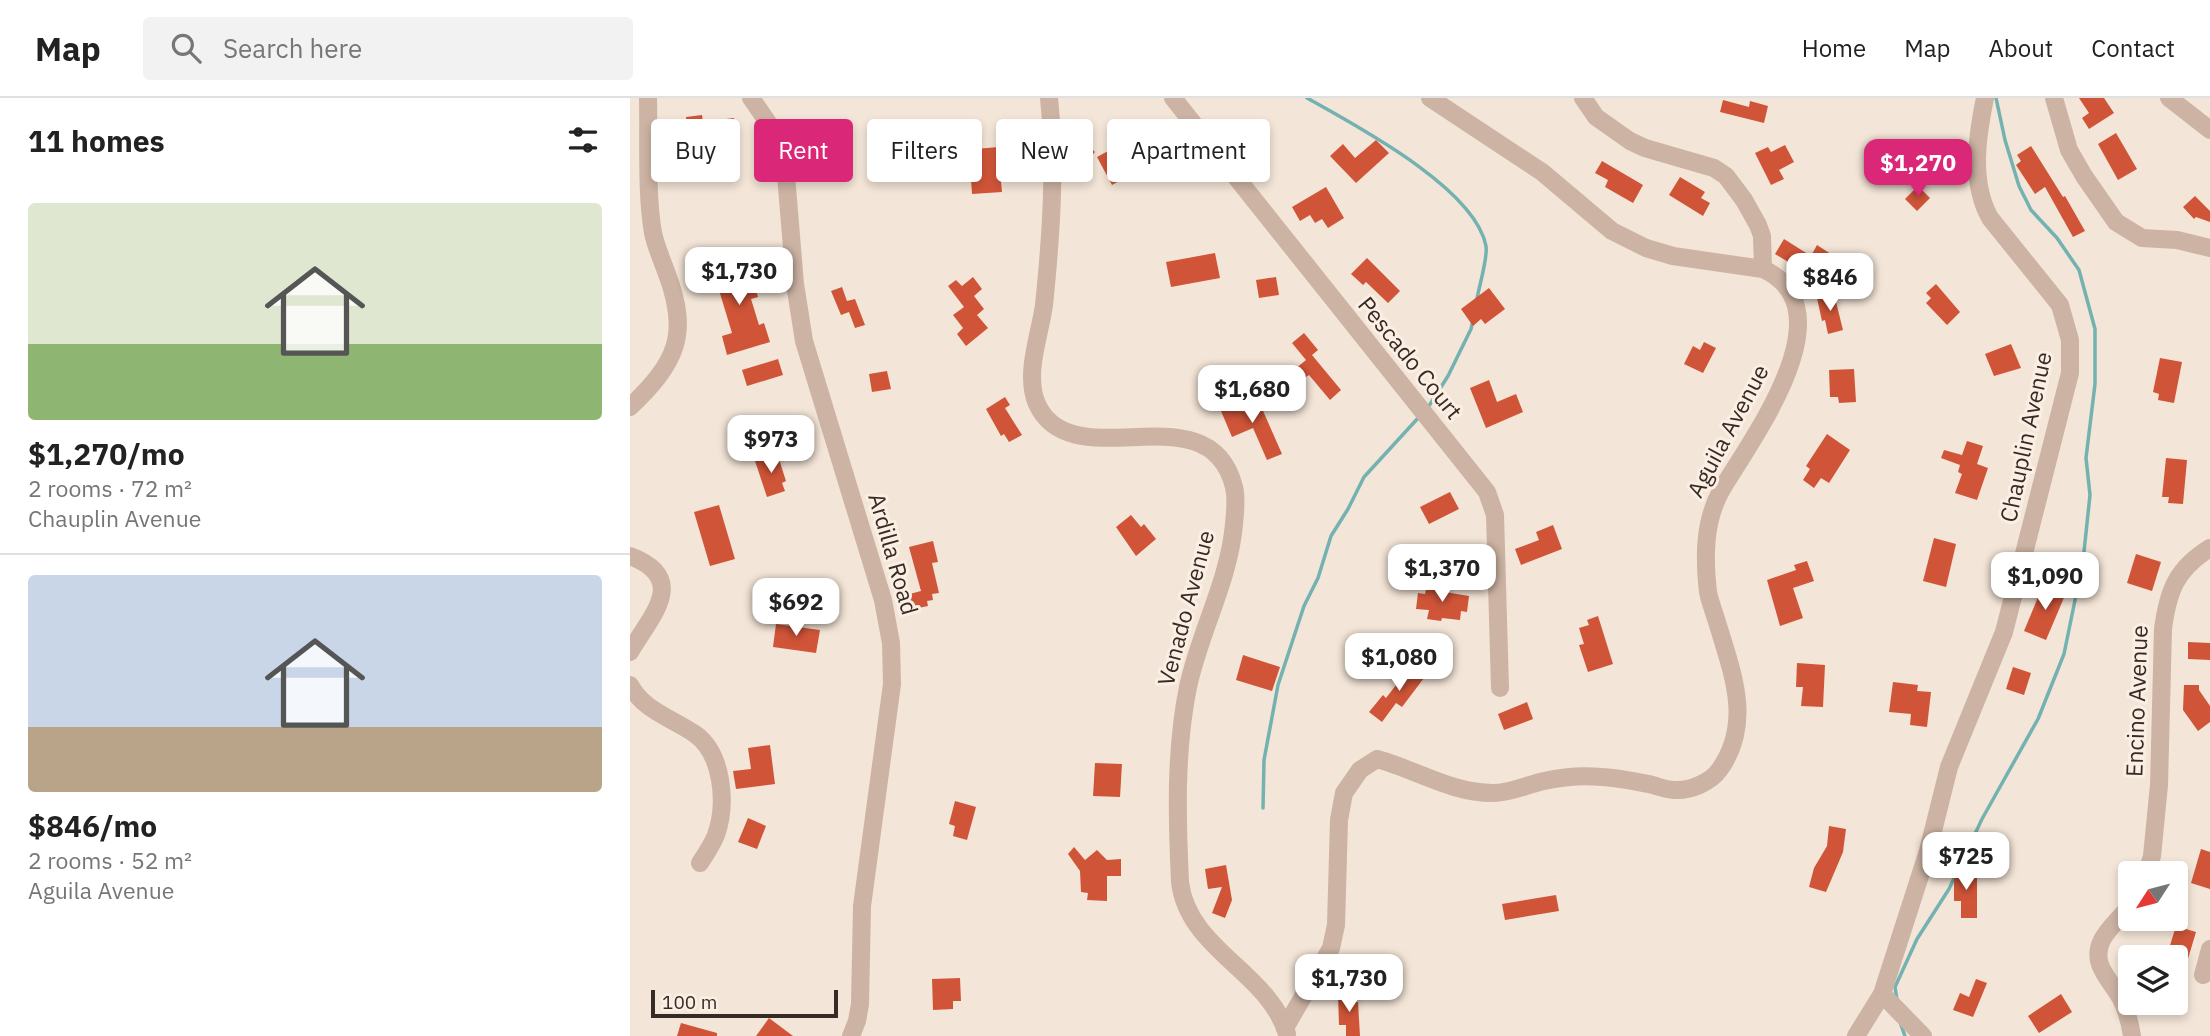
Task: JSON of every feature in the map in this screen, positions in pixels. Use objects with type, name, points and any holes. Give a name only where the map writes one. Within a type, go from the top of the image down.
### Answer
[{"type":"street","points":[[630,407],[659,375],[671,357],[679,334],[678,309],[652,227],[648,98]]},
{"type":"street","name":"Ardilla Road","points":[[751,98],[771,127],[785,163],[795,284],[804,341],[883,600],[891,643],[891,695],[862,906],[861,995],[858,1021],[851,1036]]},
{"type":"street","name":"Venado Avenue","points":[[1049,98],[1051,211],[1044,306],[1032,376],[1033,390],[1039,408],[1048,419],[1072,434],[1100,438],[1148,434],[1185,439],[1206,447],[1215,454],[1231,478],[1236,500],[1228,562],[1198,650],[1182,720],[1179,755],[1180,883],[1182,897],[1202,934],[1265,997],[1286,1032]]},
{"type":"street","name":"Pescado Court","points":[[1173,98],[1487,492],[1495,515],[1500,688]]},
{"type":"street","points":[[1430,98],[1542,172],[1594,218],[1622,237],[1673,256],[1763,269],[1762,236],[1758,225],[1726,176],[1714,168],[1630,141],[1596,117],[1583,98]]},
{"type":"street","name":"Chauplin Avenue","points":[[1856,1036],[1882,994],[1928,851],[1949,767],[2004,632],[2070,373],[2070,340],[2060,305],[1990,218],[1982,202],[1977,163],[1985,98]]},
{"type":"street","points":[[2054,98],[2069,150],[2116,222],[2142,238],[2177,240],[2210,248]]},
{"type":"street","points":[[2169,98],[2210,130]]},
{"type":"street","name":"Aguila Avenue","points":[[1286,1032],[1331,948],[1336,925],[1339,820],[1344,793],[1360,770],[1377,759],[1448,787],[1496,793],[1578,776],[1628,779],[1674,790],[1682,789],[1705,782],[1717,773],[1726,761],[1738,731],[1739,712],[1731,670],[1709,596],[1706,574],[1708,522],[1722,489],[1752,444],[1791,365],[1799,332],[1792,298],[1774,274],[1763,269]]},
{"type":"street","name":"Encino Avenue","points":[[2151,861],[2159,785],[2166,604],[2171,588],[2193,558],[2210,548]]},
{"type":"street","points":[[630,556],[654,570],[662,593],[655,614],[630,652]]},
{"type":"street","points":[[630,685],[647,705],[697,735],[716,762],[721,797],[720,821],[716,836],[699,863]]},
{"type":"street","points":[[2118,921],[2102,940],[2097,957],[2103,974],[2120,998],[2133,1036]]},
{"type":"street","points":[[2203,975],[2210,949]]},
{"type":"street","points":[[1882,994],[1923,1036]]},
{"type":"building","points":[[2079,98],[2104,98],[2114,113],[2089,129],[2082,118],[2089,113]]},
{"type":"building","points":[[1723,100],[1749,107],[1750,101],[1768,106],[1764,123],[1720,112]]},
{"type":"building","points":[[702,115],[703,119],[686,119]]},
{"type":"building","points":[[2116,133],[2137,169],[2118,180],[2098,144]]},
{"type":"building","points":[[1376,140],[1389,153],[1356,183],[1330,156],[1343,144],[1355,158]]},
{"type":"building","points":[[1785,145],[1794,162],[1779,170],[1784,179],[1771,185],[1755,153],[1768,147],[1771,152]]},
{"type":"building","points":[[2031,146],[2085,231],[2073,237],[2045,187],[2035,194],[2016,165],[2021,161],[2017,155]]},
{"type":"building","points":[[996,147],[996,182],[1001,182],[1002,192],[972,194],[971,182],[982,182],[982,148]]},
{"type":"building","points":[[1934,149],[1937,176],[1894,179],[1891,158],[1918,155],[1917,151]]},
{"type":"building","points":[[1107,152],[1107,176],[1097,157]]},
{"type":"building","points":[[1602,161],[1643,185],[1633,203],[1605,187],[1608,180],[1595,173]]},
{"type":"building","points":[[1680,177],[1705,192],[1701,198],[1710,203],[1703,216],[1669,195]]},
{"type":"building","points":[[1918,186],[1930,198],[1917,211],[1905,199]]},
{"type":"building","points":[[1326,187],[1344,218],[1328,228],[1322,219],[1315,223],[1310,215],[1300,221],[1292,207]]},
{"type":"building","points":[[2195,196],[2210,211],[2210,222],[2196,217],[2194,219],[2183,207]]},
{"type":"building","points":[[1784,239],[1811,256],[1817,245],[1834,256],[1819,281],[1775,254]]},
{"type":"building","points":[[1215,253],[1220,278],[1171,287],[1166,262]]},
{"type":"building","points":[[741,258],[745,271],[750,270],[758,297],[751,299],[759,325],[764,323],[770,342],[727,355],[722,336],[732,333],[712,267]]},
{"type":"building","points":[[1367,258],[1400,291],[1388,303],[1366,282],[1363,285],[1351,274]]},
{"type":"building","points":[[973,277],[982,289],[974,296],[984,309],[977,315],[988,328],[966,346],[957,334],[963,328],[953,315],[964,307],[948,286],[956,280],[962,286]]},
{"type":"building","points":[[1276,277],[1279,295],[1259,298],[1256,280]]},
{"type":"building","points":[[1936,284],[1960,312],[1947,325],[1926,303],[1931,298],[1926,293]]},
{"type":"building","points":[[842,287],[847,301],[855,299],[865,325],[855,328],[849,312],[841,315],[831,291]]},
{"type":"building","points":[[1489,288],[1505,309],[1485,324],[1481,319],[1473,326],[1461,309]]},
{"type":"building","points":[[1834,294],[1843,330],[1828,334],[1817,298]]},
{"type":"building","points":[[1304,333],[1318,350],[1312,355],[1341,390],[1330,400],[1309,375],[1303,379],[1295,369],[1306,360],[1292,343]]},
{"type":"building","points":[[1704,342],[1716,348],[1703,373],[1684,364],[1693,346],[1700,350]]},
{"type":"building","points":[[2011,344],[2021,368],[1994,376],[1985,354]]},
{"type":"building","points":[[2160,358],[2182,362],[2174,403],[2158,400],[2159,394],[2153,392]]},
{"type":"building","points":[[778,359],[783,375],[747,386],[742,370]]},
{"type":"building","points":[[1854,369],[1856,402],[1839,403],[1838,397],[1830,397],[1829,370]]},
{"type":"building","points":[[887,371],[891,389],[872,392],[869,374]]},
{"type":"building","points":[[1489,380],[1497,402],[1516,394],[1523,412],[1486,428],[1470,388]]},
{"type":"building","points":[[1256,395],[1282,454],[1267,460],[1253,428],[1232,437],[1221,411]]},
{"type":"building","points":[[1005,397],[1010,405],[1005,408],[1022,435],[1009,442],[1004,434],[1001,436],[986,409]]},
{"type":"building","points":[[1827,434],[1850,450],[1829,483],[1821,478],[1814,488],[1803,480],[1810,469],[1806,466]]},
{"type":"building","points":[[1967,441],[1983,446],[1977,464],[1988,468],[1977,500],[1955,493],[1962,474],[1958,472],[1960,465],[1941,458],[1944,450],[1962,455]]},
{"type":"building","points":[[777,453],[786,481],[782,483],[785,491],[767,497],[755,461]]},
{"type":"building","points":[[2166,458],[2187,460],[2183,504],[2168,503],[2169,497],[2162,497]]},
{"type":"building","points":[[1450,492],[1459,509],[1429,524],[1420,507]]},
{"type":"building","points":[[719,505],[735,559],[710,566],[694,512]]},
{"type":"building","points":[[1131,515],[1141,527],[1144,524],[1156,539],[1136,556],[1116,527]]},
{"type":"building","points":[[1553,525],[1562,549],[1521,565],[1515,549],[1539,540],[1536,532]]},
{"type":"building","points":[[1934,538],[1956,544],[1946,587],[1923,581]]},
{"type":"building","points":[[933,541],[938,562],[932,563],[939,593],[932,594],[933,600],[927,601],[928,606],[909,610],[906,595],[921,591],[909,547]]},
{"type":"building","points":[[2136,554],[2161,562],[2152,591],[2127,583]]},
{"type":"building","points":[[1807,561],[1814,581],[1793,588],[1803,618],[1780,626],[1767,580],[1796,570],[1794,565]]},
{"type":"building","points":[[2044,583],[2066,593],[2046,640],[2024,631]]},
{"type":"building","points":[[1433,584],[1445,586],[1445,592],[1469,596],[1467,612],[1461,611],[1460,620],[1427,619],[1429,610],[1416,609],[1418,593],[1425,594],[1426,589],[1432,589]]},
{"type":"building","points":[[1598,616],[1613,664],[1588,672],[1579,645],[1584,644],[1579,628],[1589,625],[1587,620]]},
{"type":"building","points":[[776,624],[820,630],[816,653],[773,647]]},
{"type":"building","points":[[2188,642],[2210,643],[2210,660],[2188,659]]},
{"type":"building","points":[[1243,655],[1280,667],[1272,691],[1236,680]]},
{"type":"building","points":[[1413,663],[1427,674],[1402,707],[1396,703],[1382,722],[1369,712],[1383,695],[1386,698]]},
{"type":"building","points":[[1797,663],[1825,665],[1823,707],[1801,706],[1803,687],[1796,687]]},
{"type":"building","points":[[2013,667],[2031,673],[2024,695],[2006,689]]},
{"type":"building","points":[[1893,682],[1918,685],[1917,691],[1931,692],[1927,727],[1910,725],[1911,714],[1889,712]]},
{"type":"building","points":[[2184,685],[2199,685],[2199,690],[2210,706],[2210,722],[2198,731],[2183,710]]},
{"type":"building","points":[[1527,702],[1533,719],[1504,730],[1498,714]]},
{"type":"building","points":[[770,745],[775,784],[736,789],[733,771],[751,769],[748,748]]},
{"type":"building","points":[[1095,763],[1122,764],[1120,797],[1093,796]]},
{"type":"building","points":[[955,801],[976,807],[967,840],[953,836],[955,826],[949,824]]},
{"type":"building","points":[[748,818],[766,826],[757,849],[738,842]]},
{"type":"building","points":[[1829,826],[1846,829],[1843,852],[1826,892],[1809,887],[1814,868],[1827,846]]},
{"type":"building","points":[[1074,847],[1085,860],[1097,850],[1107,860],[1121,859],[1121,876],[1107,876],[1107,901],[1087,900],[1088,893],[1081,892],[1080,871],[1068,854]]},
{"type":"building","points":[[2201,849],[2210,852],[2210,889],[2191,883]]},
{"type":"building","points":[[1226,865],[1232,900],[1225,918],[1212,913],[1222,887],[1208,889],[1205,869]]},
{"type":"building","points":[[1954,870],[1977,871],[1977,918],[1961,918],[1961,901],[1954,901]]},
{"type":"building","points":[[1556,895],[1559,911],[1505,920],[1502,904]]},
{"type":"building","points":[[2174,931],[2196,932],[2188,959],[2188,945],[2170,945]]},
{"type":"building","points":[[960,978],[961,1001],[953,1001],[953,1009],[933,1010],[932,979]]},
{"type":"building","points":[[1976,979],[1987,983],[1973,1017],[1953,1010],[1960,993],[1969,997]]},
{"type":"building","points":[[1353,993],[1354,1002],[1358,1002],[1360,1036],[1346,1036],[1346,1025],[1339,1025],[1338,994]]},
{"type":"building","points":[[2061,994],[2072,1012],[2039,1033],[2028,1016]]},
{"type":"building","points":[[769,1018],[793,1036],[756,1036]]},
{"type":"building","points":[[681,1023],[717,1033],[717,1036],[677,1036]]},
{"type":"waterway","points":[[1307,98],[1410,160],[1460,202],[1477,224],[1486,246],[1485,265],[1477,299]]},
{"type":"waterway","points":[[1897,1000],[1895,987],[1917,939],[1949,889],[1982,819],[2038,719],[2064,654],[2083,561],[2090,495],[2086,458],[2095,384],[2095,329],[2079,270],[2057,238],[2031,210],[2019,186],[1996,98]]},
{"type":"waterway","points":[[1427,409],[1448,376],[1473,320]]},
{"type":"waterway","points":[[1263,808],[1264,760],[1278,685],[1331,536],[1364,477],[1419,417]]},
{"type":"waterway","points":[[1901,1025],[1905,1036]]}]
